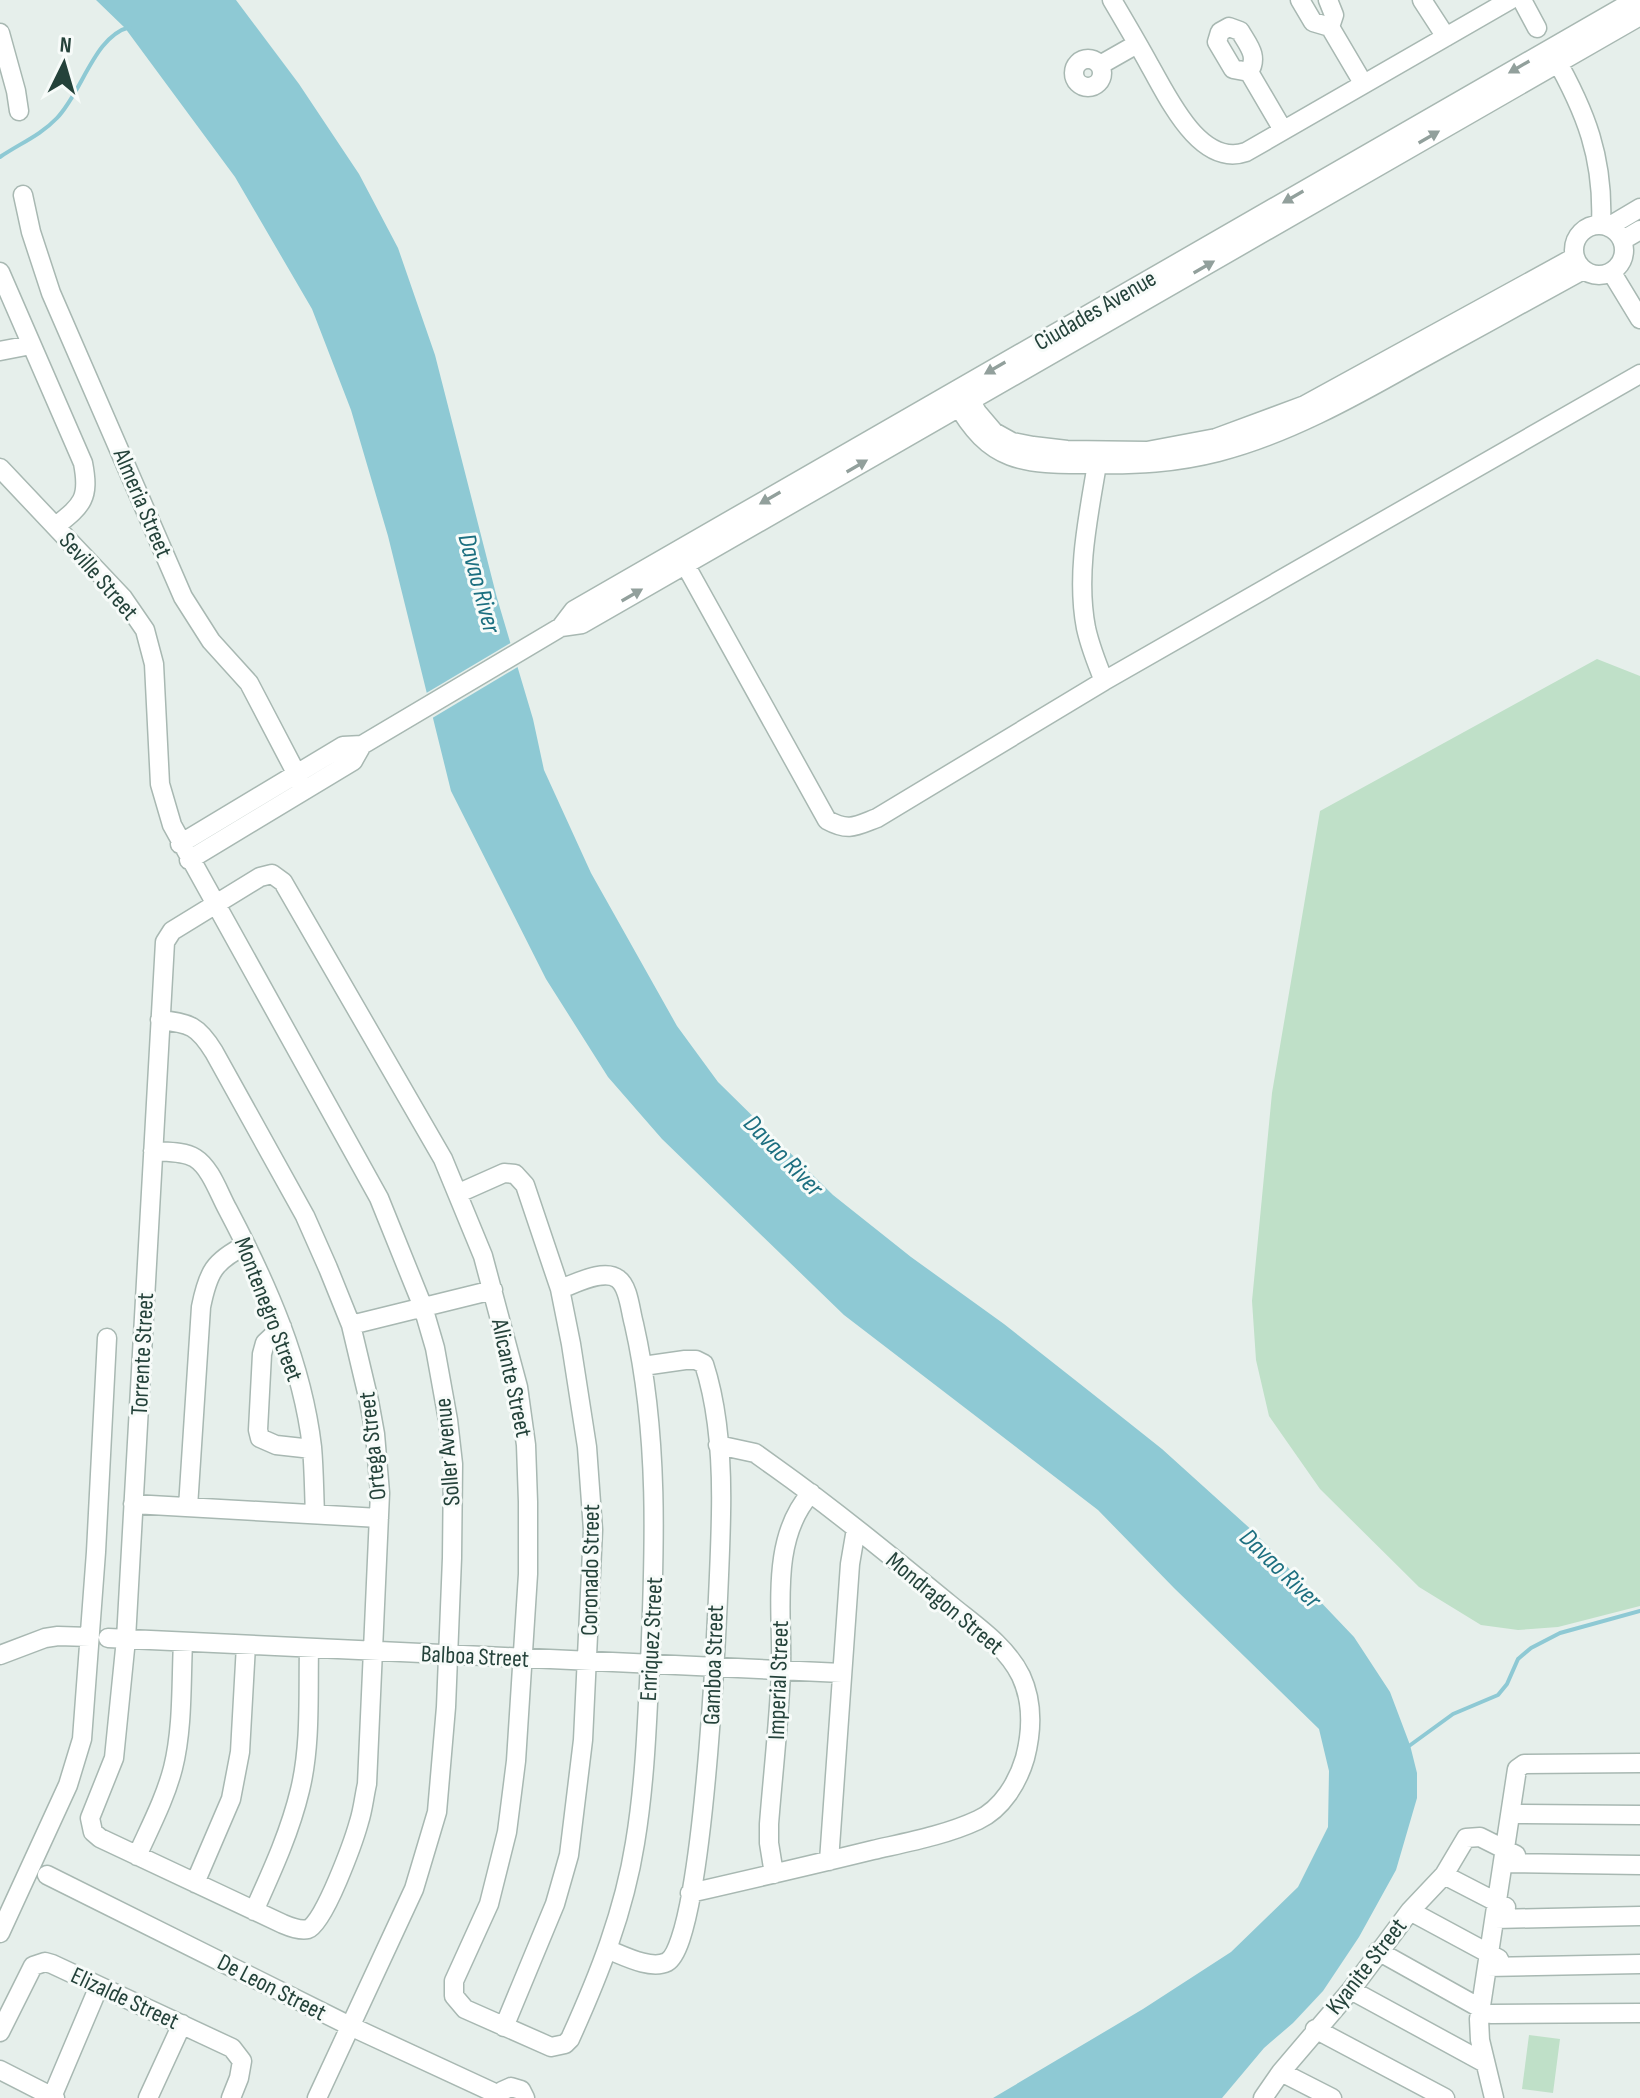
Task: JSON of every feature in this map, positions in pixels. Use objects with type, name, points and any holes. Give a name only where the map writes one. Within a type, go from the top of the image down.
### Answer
[{"type":"street","points":[[1112,0],[1181,119],[1206,145],[1219,152],[1238,155],[1510,0]]},
{"type":"street","points":[[1300,0],[1313,22],[1330,27],[1363,83]]},
{"type":"street","points":[[1328,0],[1334,15],[1330,27]]},
{"type":"street","points":[[1422,0],[1446,37]]},
{"type":"street","points":[[1522,0],[1537,28]]},
{"type":"street","name":"Ciudades Avenue","points":[[185,852],[300,782],[343,746],[365,744],[559,629],[574,610],[681,558],[1554,56],[1635,0]]},
{"type":"street","name":"Ciudades Avenue","points":[[1554,56],[1640,16]]},
{"type":"street","points":[[0,33],[19,111]]},
{"type":"street","points":[[1100,65],[1137,44]]},
{"type":"street","points":[[1554,56],[1593,137],[1605,226],[1623,240],[1624,258],[1612,273],[1594,275],[1579,263],[1574,245],[1580,234],[1589,227],[1605,226],[1640,208]]},
{"type":"street","points":[[1249,72],[1283,130]]},
{"type":"street","name":"Almeria Street","points":[[23,195],[31,232],[51,293],[183,597],[211,641],[249,683],[300,782]]},
{"type":"street","points":[[1623,240],[1640,230]]},
{"type":"street","points":[[961,397],[984,442],[1008,456],[1066,464],[1098,458],[1148,465],[1220,452],[1311,418],[1350,390],[1579,263]]},
{"type":"street","points":[[0,272],[83,463],[86,486],[82,504],[56,526]]},
{"type":"street","points":[[1612,273],[1640,319]]},
{"type":"street","points":[[0,351],[31,345]]},
{"type":"street","points":[[681,558],[827,820],[840,827],[852,828],[877,818],[1104,681],[1640,374]]},
{"type":"street","points":[[1098,458],[1085,544],[1083,592],[1086,627],[1104,681]]},
{"type":"street","name":"Seville Street","points":[[0,468],[123,598],[145,630],[154,664],[160,784],[165,805],[185,852]]},
{"type":"street","name":"Soller Avenue","points":[[185,852],[379,1198],[423,1307],[439,1372],[453,1464],[448,1654],[437,1812],[414,1889],[317,2098]]},
{"type":"street","name":"Alicante Street","points":[[215,905],[266,874],[280,877],[411,1101],[459,1193],[483,1256],[518,1387],[526,1445],[528,1574],[516,1761],[507,1832],[489,1904],[454,1981],[457,2003],[504,2027]]},
{"type":"street","name":"Torrente Street","points":[[137,1856],[100,1838],[90,1824],[92,1811],[114,1758],[108,1638],[133,1504],[166,938],[215,905]]},
{"type":"street","name":"Ortega Street","points":[[160,1020],[191,1025],[214,1052],[305,1216],[351,1325],[375,1434],[379,1518],[369,1752],[360,1821],[318,1920],[309,1929],[293,1928],[254,1911]]},
{"type":"street","name":"Montenegro Street","points":[[153,1151],[189,1155],[198,1160],[246,1245],[282,1327],[303,1395],[312,1449],[315,1514]]},
{"type":"street","name":"Coronado Street","points":[[459,1193],[504,1173],[515,1174],[525,1185],[560,1289],[583,1408],[591,1483],[593,1530],[588,1661],[583,1740],[569,1855],[555,1904],[504,2027]]},
{"type":"street","points":[[188,1507],[201,1307],[205,1287],[211,1271],[224,1256],[246,1245]]},
{"type":"street","name":"Enriquez Street","points":[[504,2027],[542,2044],[558,2046],[570,2039],[609,1950],[635,1845],[643,1786],[655,1506],[643,1366],[622,1282],[615,1276],[606,1275],[560,1289]]},
{"type":"street","points":[[351,1325],[493,1290]]},
{"type":"street","points":[[282,1327],[265,1343],[262,1354],[258,1430],[260,1438],[268,1443],[312,1449]]},
{"type":"street","points":[[0,1933],[74,1770],[108,1638],[107,1338]]},
{"type":"street","name":"Gamboa Street","points":[[609,1950],[658,1964],[668,1962],[676,1953],[690,1893],[705,1799],[714,1667],[721,1513],[718,1445],[709,1379],[704,1364],[696,1360],[643,1366]]},
{"type":"street","name":"Mondragon Street","points":[[690,1893],[918,1839],[980,1819],[996,1808],[1022,1769],[1031,1715],[1021,1676],[1011,1659],[990,1639],[811,1493],[755,1453],[718,1445]]},
{"type":"street","name":"Imperial Street","points":[[774,1874],[769,1824],[781,1670],[780,1590],[787,1537],[793,1517],[811,1493]]},
{"type":"street","points":[[133,1504],[379,1518]]},
{"type":"street","points":[[829,1861],[851,1549],[856,1529]]},
{"type":"street","name":"Balboa Street","points":[[0,1655],[58,1636],[842,1673]]},
{"type":"street","points":[[183,1642],[173,1767],[161,1805],[137,1856],[254,1911],[284,1845],[301,1787],[309,1648]]},
{"type":"street","points":[[195,1883],[231,1799],[240,1752],[246,1645]]},
{"type":"street","points":[[1494,2098],[1479,2029],[1486,2011],[1516,1814],[1527,1764],[1640,1763]]},
{"type":"street","points":[[1516,1814],[1640,1815]]},
{"type":"street","name":"Kyanite Street","points":[[1263,2098],[1315,2029],[1351,1990],[1410,1911],[1444,1875],[1464,1841],[1470,1836],[1480,1837],[1510,1858]]},
{"type":"street","points":[[1510,1858],[1640,1865]]},
{"type":"street","name":"De Leon Street","points":[[47,1875],[499,2097],[511,2087],[521,2090],[525,2098]]},
{"type":"street","points":[[1444,1875],[1502,1912],[1640,1916]]},
{"type":"street","points":[[1410,1911],[1493,1962],[1640,1964]]},
{"type":"street","points":[[1378,1951],[1486,2011],[1640,2013]]},
{"type":"street","name":"Elizalde Street","points":[[0,2032],[29,1971],[39,1963],[52,1964],[232,2048],[239,2054],[241,2069],[231,2098]]},
{"type":"street","points":[[0,2070],[53,2097],[99,1986]]},
{"type":"street","points":[[1351,1990],[1485,2063]]},
{"type":"street","points":[[1486,2011],[1502,2085],[1508,2098]]},
{"type":"street","points":[[148,2098],[182,2024]]},
{"type":"street","points":[[1315,2029],[1445,2098]]},
{"type":"street","points":[[1281,2072],[1332,2098]]},
{"type":"green space","points":[[1597,659],[1640,676],[1640,1606],[1558,1627],[1518,1630],[1481,1625],[1419,1587],[1320,1489],[1269,1416],[1256,1360],[1252,1301],[1272,1093],[1320,811]]},
{"type":"green space","points":[[1529,2035],[1560,2039],[1553,2093],[1522,2089]]},
{"type":"water","name":"Davao River","points":[[96,0],[236,0],[299,84],[359,174],[398,248],[435,355],[544,770],[591,873],[677,1026],[718,1082],[833,1195],[1162,1449],[1255,1533],[1354,1637],[1390,1692],[1417,1773],[1417,1798],[1396,1870],[1359,1937],[1323,1991],[1264,2048],[1222,2098],[993,2098],[1143,2009],[1231,1952],[1298,1887],[1328,1827],[1329,1771],[1319,1729],[1098,1510],[844,1315],[662,1139],[608,1077],[546,979],[451,791],[388,536],[351,410],[312,309],[235,177],[125,28]]},
{"type":"pier","points":[[514,641],[521,665],[429,720],[423,695]]},
{"type":"waterway","points":[[0,157],[51,124],[66,107],[107,41],[130,27]]},
{"type":"waterway","points":[[1409,1746],[1453,1714],[1498,1695],[1507,1684],[1518,1659],[1531,1648],[1560,1633],[1640,1611]]}]
